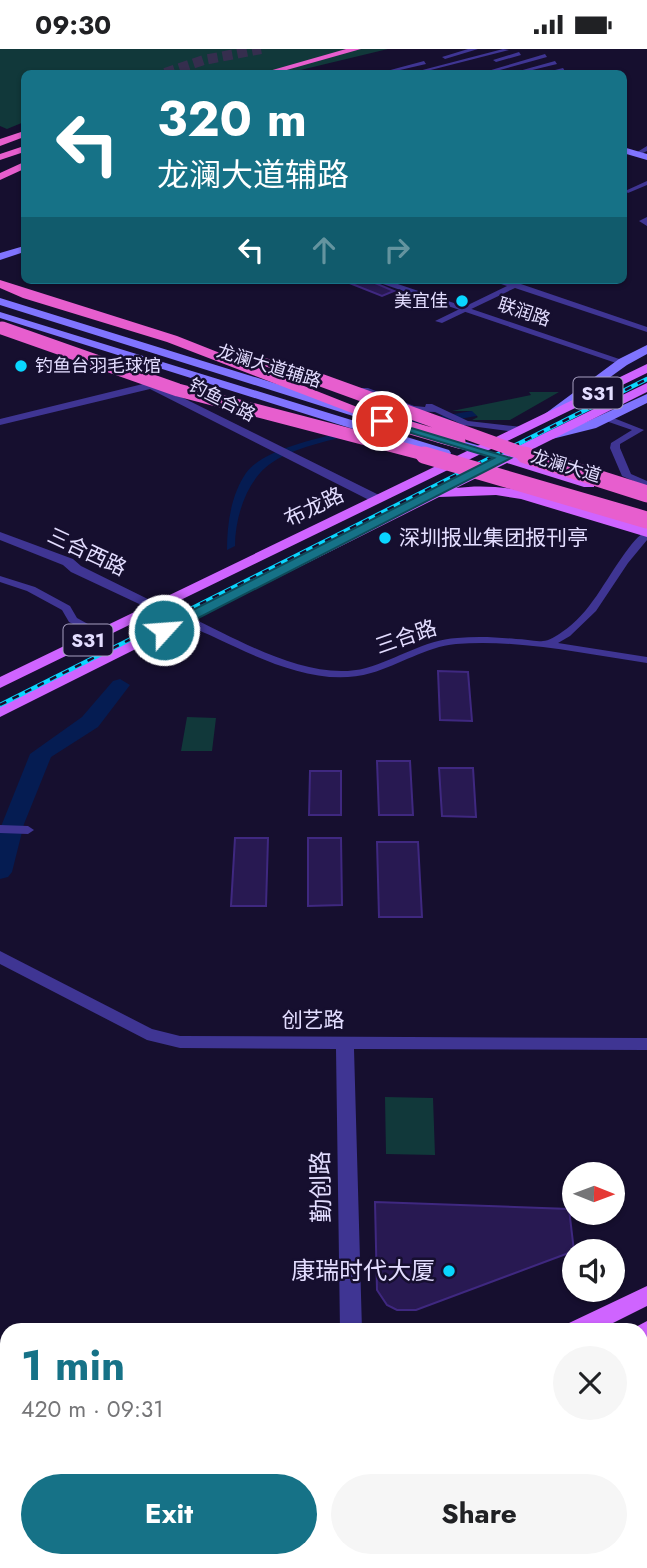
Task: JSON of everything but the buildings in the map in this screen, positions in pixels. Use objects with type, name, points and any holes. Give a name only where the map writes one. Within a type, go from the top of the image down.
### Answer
[{"type":"highway","points":[[269,70],[335,49]]},
{"type":"highway","points":[[271,70],[357,49]]},
{"type":"highway","points":[[289,70],[357,49]]},
{"type":"highway","points":[[0,143],[21,135]]},
{"type":"highway","points":[[0,151],[21,144]]},
{"type":"highway","points":[[0,157],[21,150]]},
{"type":"highway","points":[[0,177],[21,166]]},
{"type":"highway","points":[[0,285],[41,306],[73,317],[284,368],[647,494]]},
{"type":"highway","name":"龙澜大道","points":[[0,285],[172,339],[383,420],[647,501]]},
{"type":"highway","points":[[1,323],[279,408],[353,424]]},
{"type":"highway","points":[[1,323],[178,390],[490,473],[647,520]]},
{"type":"highway","name":"龙澜大道","points":[[353,424],[647,513]]},
{"type":"main road","points":[[627,152],[644,157]]},
{"type":"main road","points":[[0,257],[21,250]]},
{"type":"main road","points":[[0,263],[21,256]]},
{"type":"main road","name":"龙澜大道辅路","points":[[0,301],[505,458],[647,513]]},
{"type":"main road","name":"龙澜大道辅路","points":[[1,323],[209,381],[462,459],[647,501]]},
{"type":"main road","points":[[548,416],[647,348]]},
{"type":"main road","name":"布龙路","points":[[4,681],[647,368]]},
{"type":"main road","points":[[209,381],[225,373]]},
{"type":"main road","name":"S31","points":[[602,415],[647,387]]},
{"type":"main road","points":[[562,481],[541,456],[542,443],[548,436],[578,430],[602,415],[647,398]]},
{"type":"main road","points":[[576,404],[602,415]]},
{"type":"main road","points":[[426,434],[474,441],[518,431]]},
{"type":"main road","name":"布龙路","points":[[0,712],[548,436]]},
{"type":"main road","points":[[408,443],[433,458],[432,469],[424,477]]},
{"type":"main road","points":[[443,488],[465,483],[562,481]]},
{"type":"main road","points":[[417,502],[459,491],[498,490],[647,533]]},
{"type":"main road","points":[[0,721],[33,695],[4,681]]},
{"type":"main road","points":[[591,1323],[647,1295]]},
{"type":"street","points":[[393,70],[475,49]]},
{"type":"street","points":[[426,70],[506,50]]},
{"type":"street","points":[[458,70],[519,54]]},
{"type":"street","points":[[495,70],[545,56]]},
{"type":"street","points":[[527,70],[555,63]]},
{"type":"street","points":[[644,157],[647,148]]},
{"type":"street","points":[[628,191],[647,183]]},
{"type":"street","points":[[647,219],[643,221],[647,224]]},
{"type":"street","name":"联润路","points":[[387,284],[623,362]]},
{"type":"street","points":[[512,284],[647,330]]},
{"type":"street","points":[[439,321],[515,285]]},
{"type":"street","points":[[307,369],[413,408],[431,408],[459,421],[518,431]]},
{"type":"street","name":"钓鱼合路","points":[[0,422],[151,385],[377,499]]},
{"type":"street","points":[[602,415],[639,430],[616,443],[615,448],[628,477],[647,484]]},
{"type":"street","points":[[550,643],[578,627],[630,551],[647,533]]},
{"type":"street","name":"三合西路","points":[[0,536],[68,562],[76,569],[156,607]]},
{"type":"street","points":[[0,579],[31,589],[66,608],[73,619],[101,634]]},
{"type":"street","name":"三合路","points":[[186,619],[280,662],[300,668],[343,673],[365,671],[413,650],[455,641],[550,643],[647,660]]},
{"type":"street","points":[[0,829],[26,830]]},
{"type":"street","name":"创艺路","points":[[0,957],[161,1038],[196,1043],[647,1044]]},
{"type":"street","name":"勤创路","points":[[345,1043],[351,1323]]},
{"type":"green space","points":[[0,49],[388,49],[300,70],[21,70],[21,123],[7,129],[0,126]]},
{"type":"green space","points":[[529,392],[559,392],[510,420],[472,420],[478,417],[471,411],[452,411],[531,395]]},
{"type":"green space","points":[[187,717],[216,718],[212,751],[181,751]]},
{"type":"green space","points":[[385,1097],[433,1098],[435,1155],[386,1154]]},
{"type":"water","points":[[472,411],[477,416],[335,439],[283,456],[265,468],[252,484],[239,514],[235,546],[227,550],[233,500],[246,473],[261,460],[286,448],[316,439],[386,424]]},
{"type":"waterway","points":[[0,872],[13,824],[41,754],[90,722],[120,685]]},
{"type":"tunnel","points":[[174,70],[204,60],[261,49]]},
{"type":"railway","points":[[0,705],[647,379]]},
{"type":"place","name":"美宜佳","points":[[462,301]]},
{"type":"place","name":"钓鱼台羽毛球馆","points":[[21,366]]},
{"type":"place","name":"深圳报业集团报刊亭","points":[[385,538]]},
{"type":"place","name":"康瑞时代大厦","points":[[449,1271]]},
{"type":"route","points":[[164,630],[505,458],[382,421]]}]
